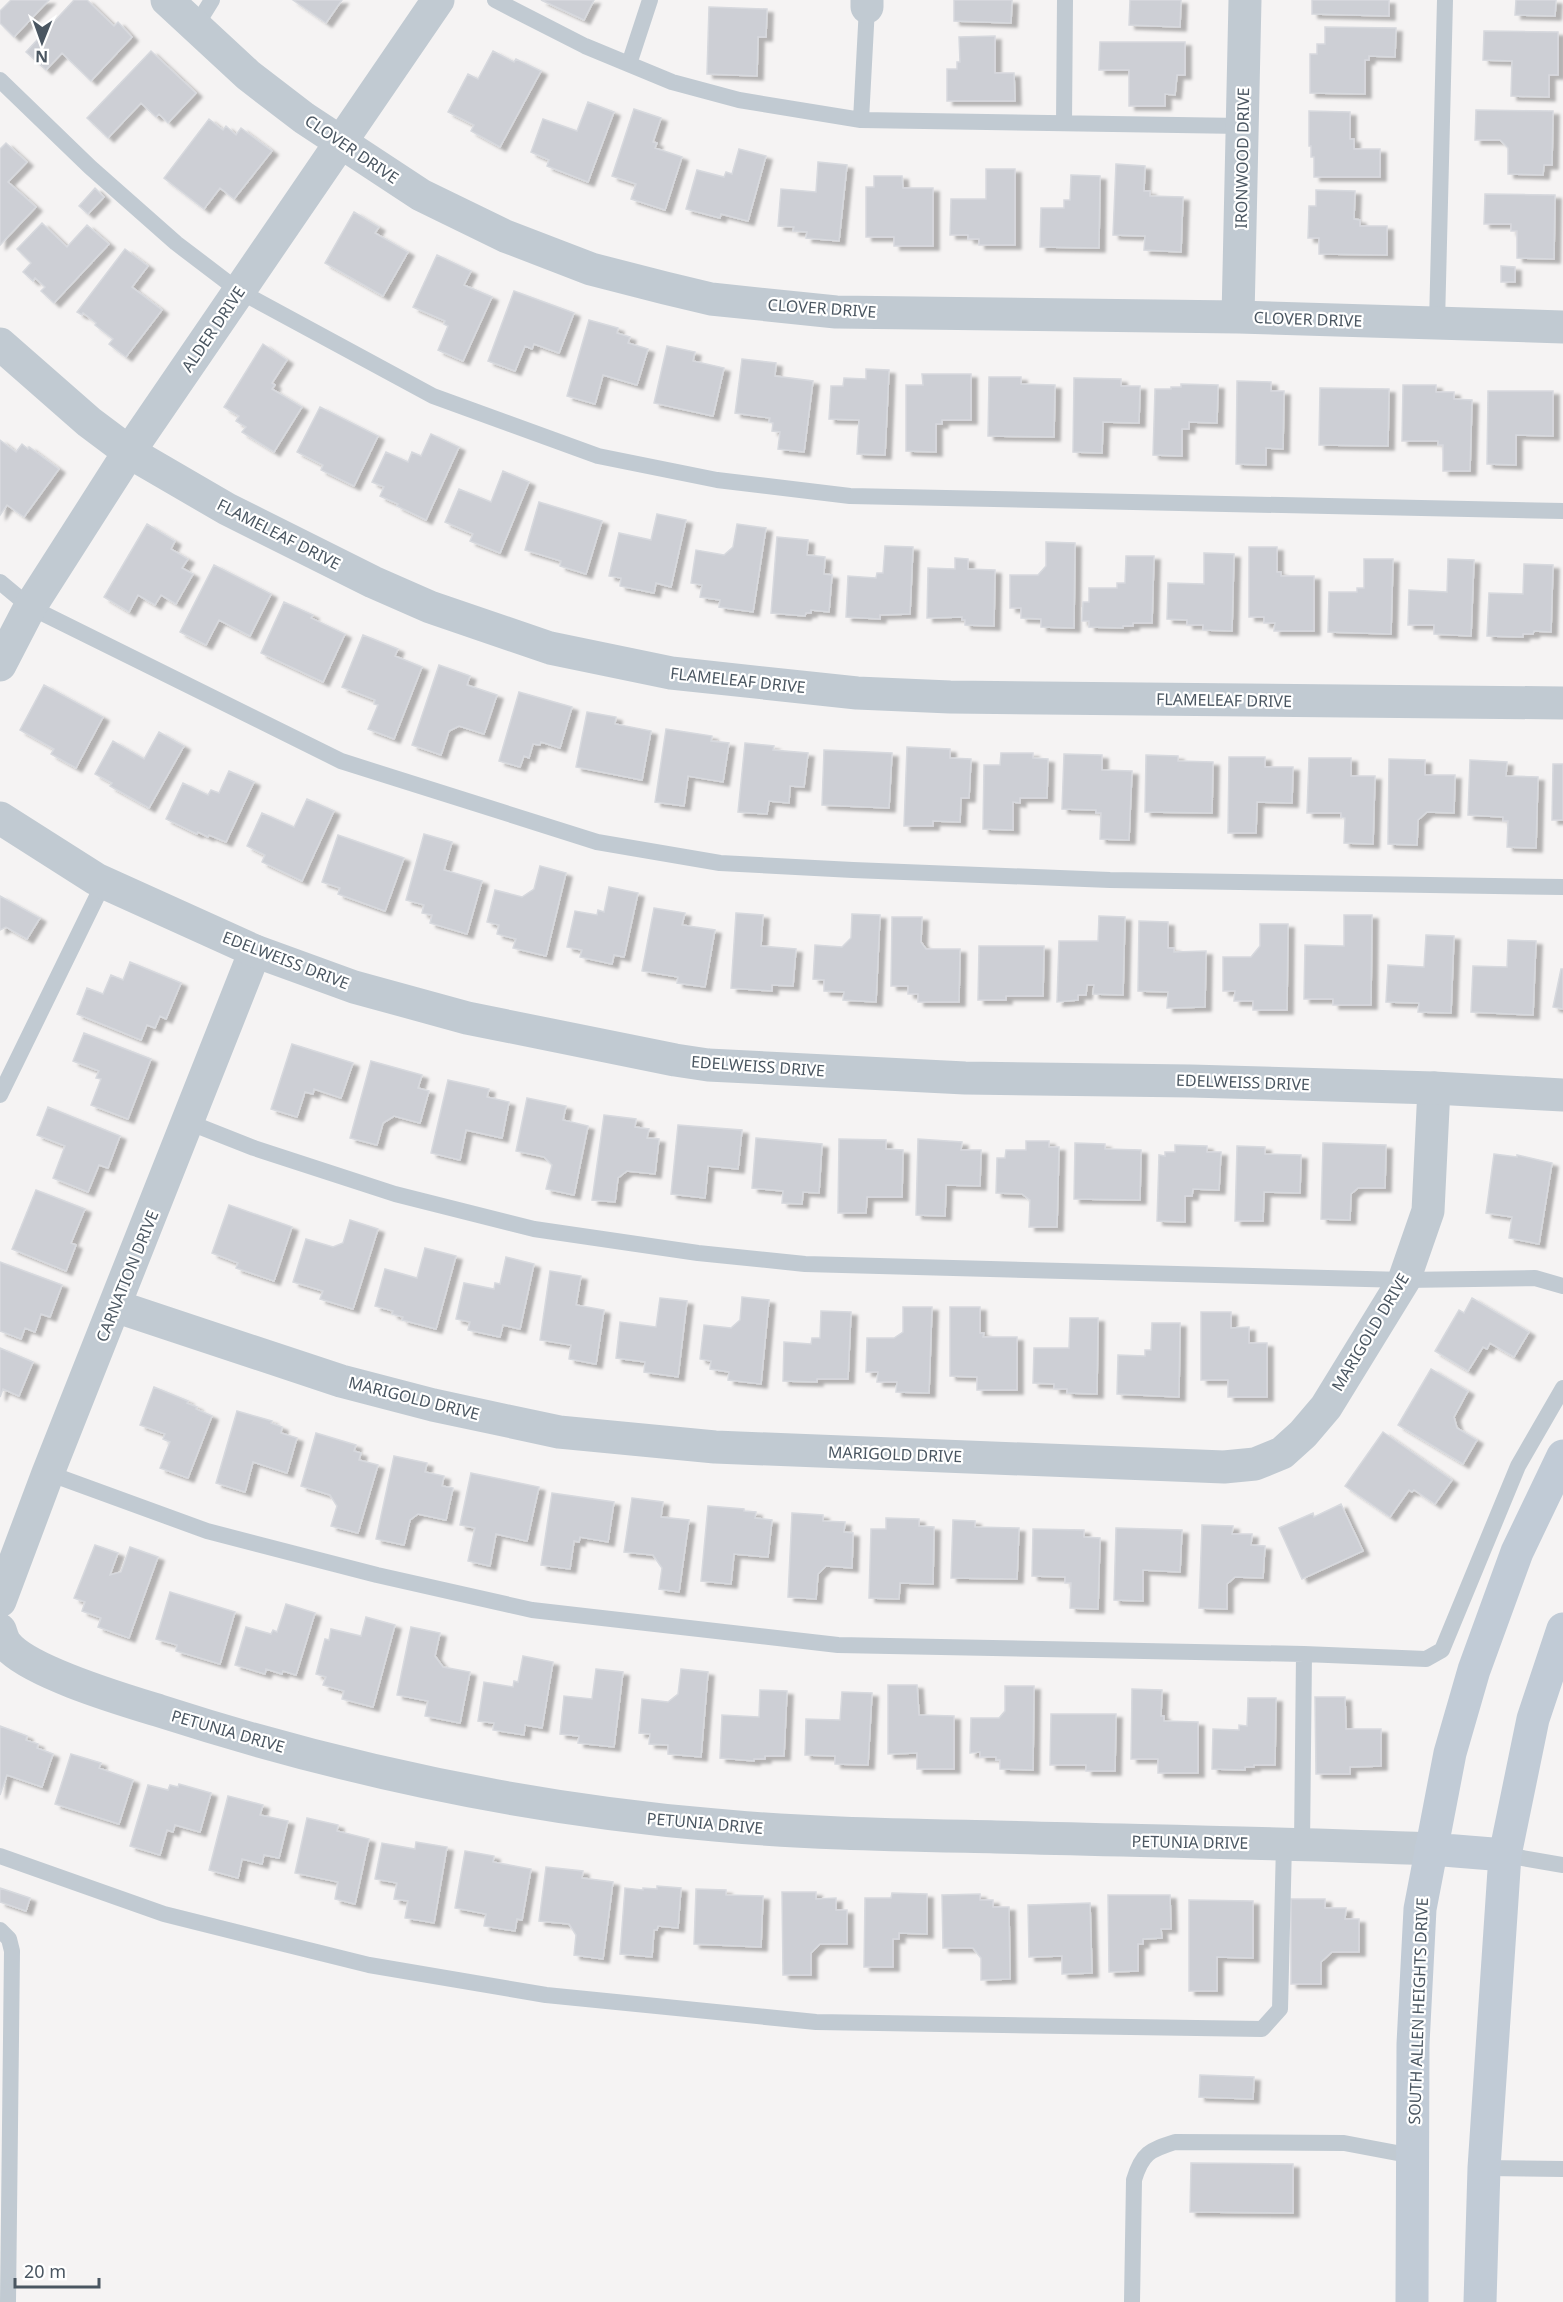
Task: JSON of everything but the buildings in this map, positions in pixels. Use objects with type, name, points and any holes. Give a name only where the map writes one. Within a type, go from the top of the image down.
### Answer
[{"type":"main road","name":"SOUTH ALLEN HEIGHTS DRIVE","points":[[1412,2302],[1413,2044],[1420,1909],[1450,1753],[1474,1670],[1517,1552],[1563,1456]]},
{"type":"main road","points":[[1480,2302],[1484,2168],[1505,1855],[1533,1719],[1563,1629]]},
{"type":"main road","points":[[1431,1849],[1505,1855]]},
{"type":"street","name":"CLOVER DRIVE","points":[[168,0],[204,13],[248,75],[304,118],[421,195],[505,236],[591,269],[711,299],[837,312],[1238,316],[1563,327]]},
{"type":"street","name":"ALDER DRIVE","points":[[0,665],[30,607],[129,452],[438,0]]},
{"type":"street","name":"IRONWOOD DRIVE","points":[[1238,316],[1245,0]]},
{"type":"street","name":"FLAMELEAF DRIVE","points":[[0,344],[89,422],[129,452],[227,509],[373,582],[430,607],[550,648],[671,673],[857,693],[950,697],[1563,703]]},
{"type":"street","name":"EDELWEISS DRIVE","points":[[0,818],[104,882],[255,951],[354,987],[467,1018],[708,1065],[965,1077],[1179,1080],[1434,1088],[1563,1095]]},
{"type":"street","name":"CARNATION DRIVE","points":[[0,1601],[48,1473],[255,951]]},
{"type":"street","name":"MARIGOLD DRIVE","points":[[115,1306],[341,1380],[433,1405],[559,1432],[715,1447],[1224,1467],[1255,1464],[1282,1453],[1303,1434],[1326,1407],[1404,1280],[1428,1211],[1434,1088]]},
{"type":"street","name":"PETUNIA DRIVE","points":[[3,1637],[30,1663],[101,1693],[182,1719],[384,1773],[474,1792],[626,1816],[727,1826],[849,1834],[1431,1849]]},
{"type":"lane","points":[[495,0],[585,46],[672,82],[739,100],[861,120],[1242,126]]},
{"type":"lane","points":[[629,64],[650,0]]},
{"type":"lane","points":[[1064,123],[1065,0]]},
{"type":"lane","points":[[1437,323],[1445,0]]},
{"type":"lane","points":[[861,120],[867,4]]},
{"type":"lane","points":[[0,80],[90,167],[176,243],[239,291],[433,396],[598,456],[717,480],[850,496],[1563,511]]},
{"type":"lane","points":[[0,582],[30,607],[341,761],[597,842],[720,862],[853,870],[1110,880],[1563,888]]},
{"type":"lane","points":[[0,1095],[104,882]]},
{"type":"lane","points":[[188,1122],[254,1148],[395,1194],[534,1229],[699,1253],[805,1264],[1404,1280],[1535,1278],[1563,1286]]},
{"type":"lane","points":[[48,1473],[207,1531],[377,1575],[532,1610],[838,1645],[1304,1654],[1426,1659],[1442,1650],[1518,1466],[1563,1388]]},
{"type":"lane","points":[[0,1856],[164,1914],[369,1965],[546,1995],[816,2022],[1262,2029],[1280,2009],[1293,1845],[1304,1654]]},
{"type":"lane","points":[[1505,1855],[1563,1864]]},
{"type":"lane","points":[[0,1930],[9,1939],[12,1951],[5,2105],[8,2302]]},
{"type":"lane","points":[[1132,2302],[1134,2180],[1138,2166],[1151,2150],[1175,2142],[1344,2143],[1413,2156]]},
{"type":"lane","points":[[1484,2168],[1563,2169]]}]
